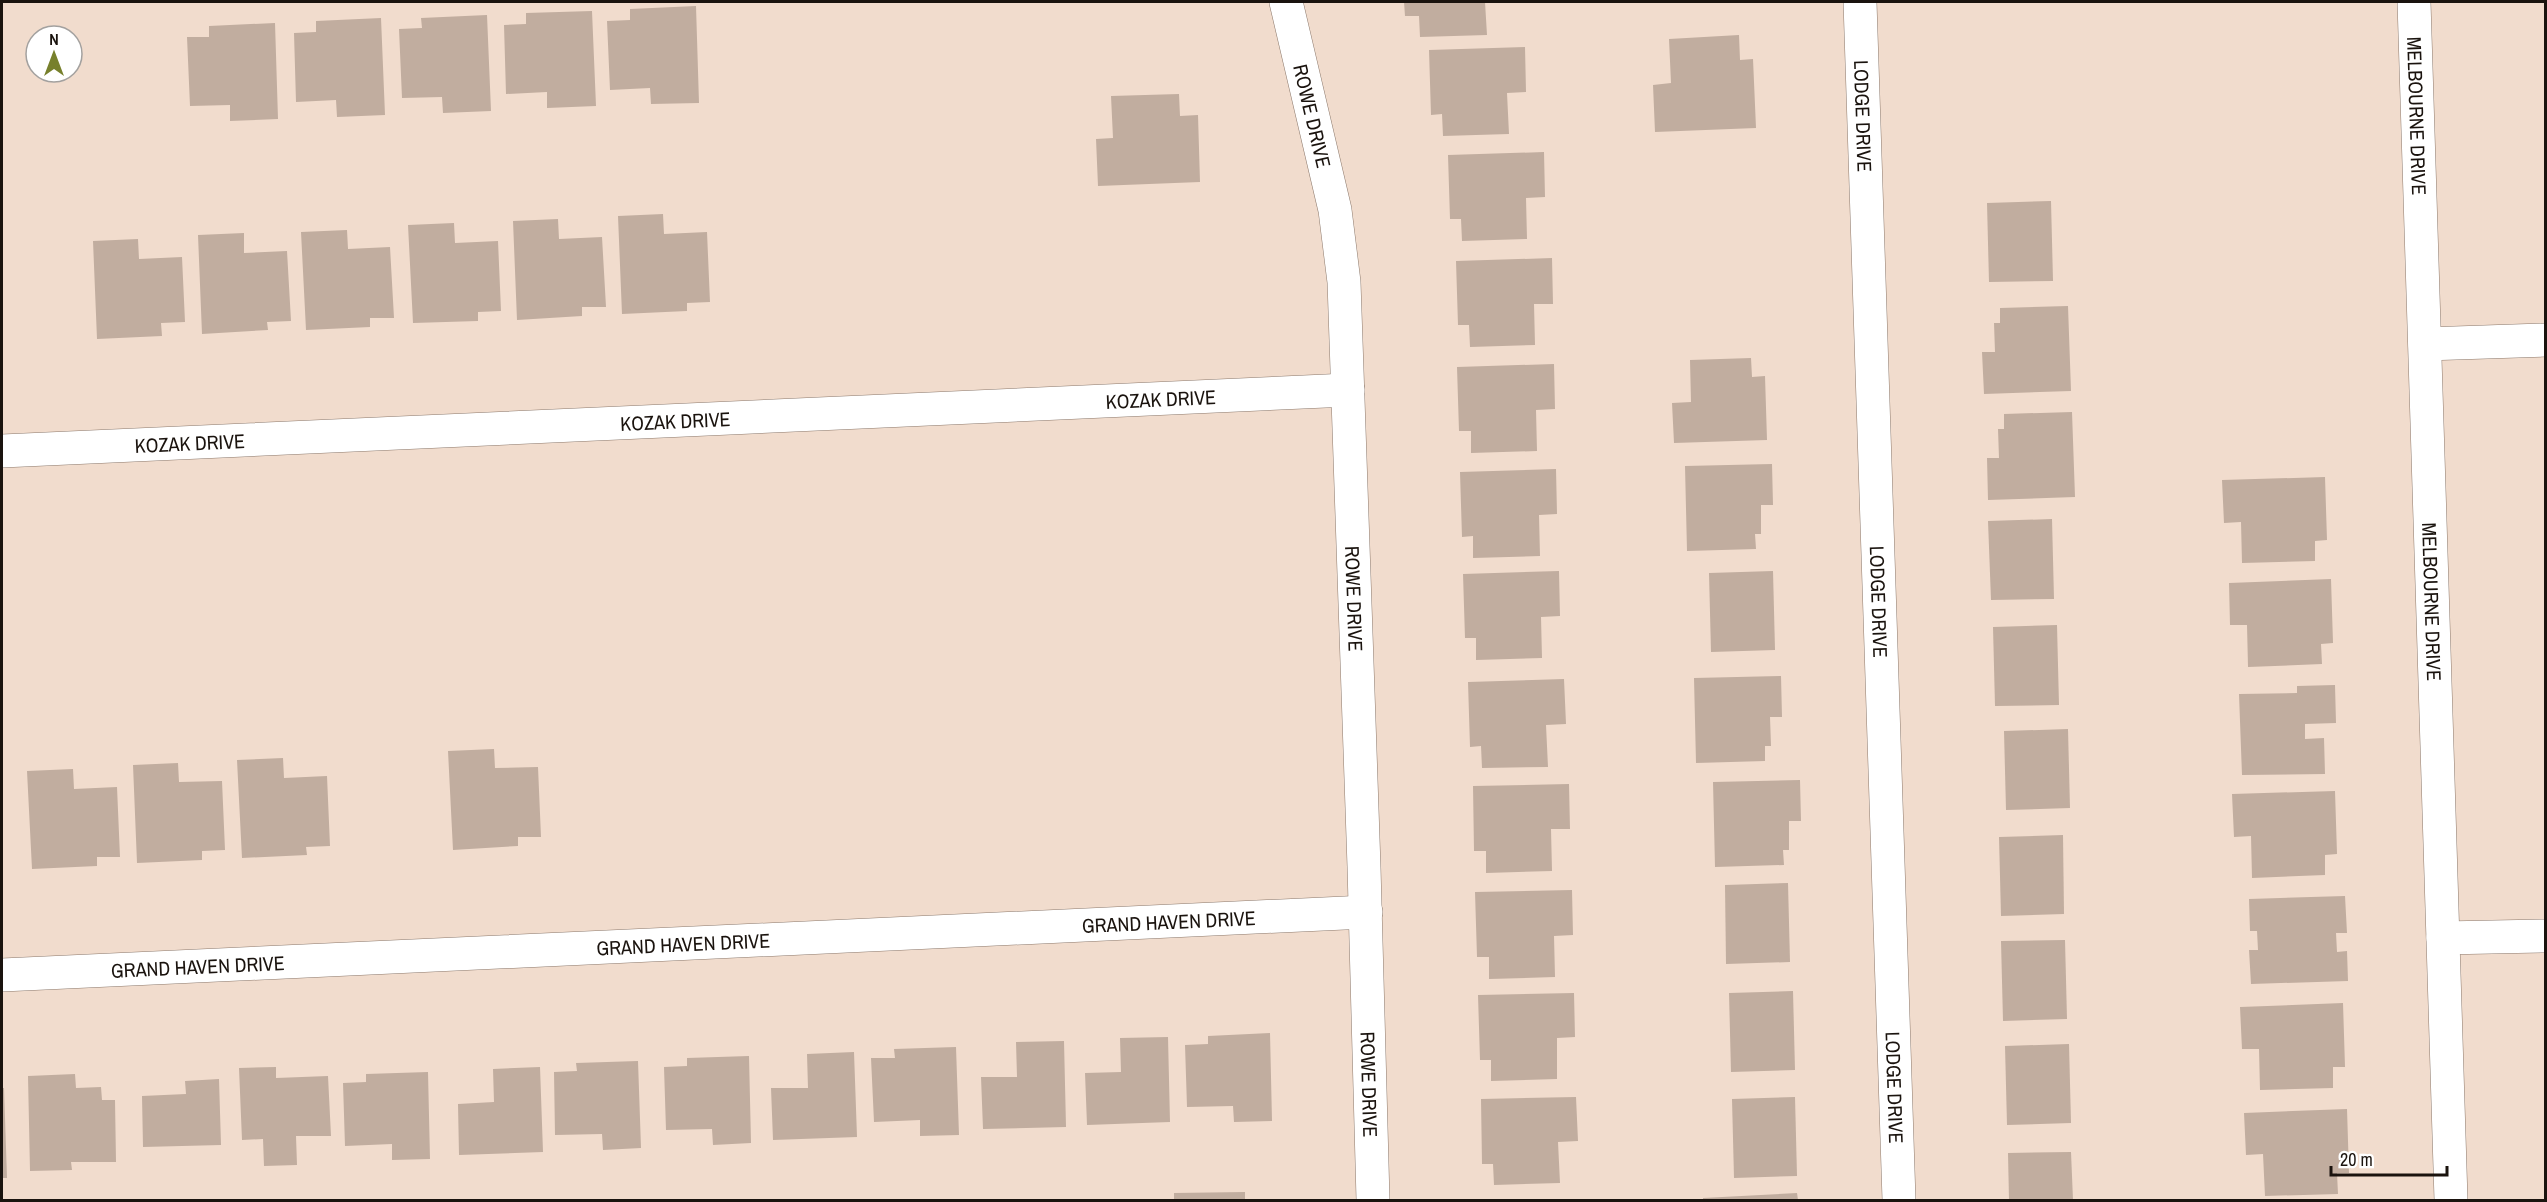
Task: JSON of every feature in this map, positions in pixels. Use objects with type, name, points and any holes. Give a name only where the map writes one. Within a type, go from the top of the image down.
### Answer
[{"type":"street","name":"ROWE DRIVE","points":[[1286,2],[1335,210],[1344,282],[1366,912],[1373,1200]]},
{"type":"street","name":"LODGE DRIVE","points":[[1860,2],[1899,1200]]},
{"type":"street","name":"MELBOURNE DRIVE","points":[[2414,2],[2451,1200]]},
{"type":"street","points":[[2424,344],[2546,340]]},
{"type":"street","name":"KOZAK DRIVE","points":[[2,451],[1348,390]]},
{"type":"street","name":"GRAND HAVEN DRIVE","points":[[2,975],[1366,912]]},
{"type":"street","points":[[2443,938],[2546,936]]},
{"type":"building","points":[[1404,2],[1485,2],[1487,35],[1420,37],[1419,16],[1405,16]]},
{"type":"building","points":[[696,6],[699,103],[651,104],[650,88],[610,90],[607,21],[630,20],[630,9]]},
{"type":"building","points":[[592,11],[596,106],[547,108],[547,92],[506,94],[504,25],[526,24],[526,13]]},
{"type":"building","points":[[487,15],[491,111],[443,113],[442,97],[402,98],[399,29],[422,28],[421,18]]},
{"type":"building","points":[[381,18],[385,115],[337,117],[336,100],[296,102],[294,33],[316,32],[316,21]]},
{"type":"building","points":[[275,23],[278,119],[230,121],[230,105],[190,106],[187,37],[209,37],[209,26]]},
{"type":"building","points":[[1739,35],[1740,60],[1753,59],[1756,128],[1655,132],[1653,85],[1671,83],[1669,39]]},
{"type":"building","points":[[1525,47],[1526,92],[1507,93],[1509,134],[1443,136],[1442,114],[1431,115],[1429,50]]},
{"type":"building","points":[[1179,94],[1180,116],[1198,115],[1200,182],[1098,186],[1096,139],[1113,138],[1111,96]]},
{"type":"building","points":[[1544,152],[1545,197],[1526,198],[1527,239],[1462,241],[1461,219],[1450,219],[1448,155]]},
{"type":"building","points":[[2051,201],[2053,281],[1989,282],[1987,203]]},
{"type":"building","points":[[663,214],[664,234],[707,232],[710,302],[687,303],[687,311],[622,314],[618,216]]},
{"type":"building","points":[[558,219],[559,239],[602,237],[606,307],[582,307],[582,316],[517,320],[513,221]]},
{"type":"building","points":[[454,223],[455,243],[498,241],[501,311],[478,312],[478,321],[413,323],[408,225]]},
{"type":"building","points":[[347,230],[348,249],[390,247],[394,318],[370,318],[370,327],[306,330],[301,232]]},
{"type":"building","points":[[244,233],[244,253],[287,251],[291,321],[267,322],[268,330],[202,334],[198,235]]},
{"type":"building","points":[[138,239],[139,259],[182,257],[185,322],[161,323],[162,336],[97,339],[93,241]]},
{"type":"building","points":[[1552,258],[1553,304],[1534,304],[1535,345],[1470,347],[1469,325],[1458,325],[1456,261]]},
{"type":"building","points":[[2068,306],[2071,391],[1984,394],[1982,352],[1995,352],[1994,323],[2000,323],[2000,308]]},
{"type":"building","points":[[1751,358],[1752,377],[1765,376],[1767,440],[1674,443],[1672,403],[1691,402],[1690,360]]},
{"type":"building","points":[[1554,364],[1555,409],[1536,410],[1537,451],[1471,453],[1471,431],[1459,431],[1457,367]]},
{"type":"building","points":[[2072,412],[2075,497],[1988,500],[1987,458],[1999,458],[1998,429],[2004,429],[2004,414]]},
{"type":"building","points":[[1772,464],[1773,505],[1761,505],[1761,534],[1755,534],[1756,549],[1687,551],[1685,466]]},
{"type":"building","points":[[1556,469],[1557,514],[1539,515],[1540,556],[1473,558],[1473,536],[1462,537],[1460,472]]},
{"type":"building","points":[[2325,477],[2327,540],[2315,541],[2315,561],[2242,563],[2241,522],[2224,523],[2222,480]]},
{"type":"building","points":[[2052,519],[2054,599],[1991,600],[1988,521]]},
{"type":"building","points":[[1559,571],[1560,616],[1541,617],[1542,658],[1476,660],[1476,638],[1465,638],[1463,574]]},
{"type":"building","points":[[1773,571],[1775,650],[1711,652],[1709,573]]},
{"type":"building","points":[[2331,579],[2333,643],[2321,644],[2322,664],[2248,667],[2247,625],[2230,625],[2229,583]]},
{"type":"building","points":[[2057,625],[2059,705],[1995,706],[1993,627]]},
{"type":"building","points":[[1781,676],[1782,717],[1770,717],[1771,746],[1765,746],[1765,761],[1696,763],[1694,678]]},
{"type":"building","points":[[1564,679],[1566,724],[1546,725],[1548,767],[1482,768],[1481,746],[1470,747],[1468,682]]},
{"type":"building","points":[[2335,685],[2336,723],[2305,724],[2305,739],[2324,738],[2325,774],[2242,775],[2239,694],[2297,693],[2297,686]]},
{"type":"building","points":[[2068,729],[2070,808],[2006,810],[2004,731]]},
{"type":"building","points":[[494,749],[495,768],[538,767],[541,837],[518,837],[518,846],[453,850],[448,751]]},
{"type":"building","points":[[283,758],[284,778],[327,776],[330,846],[306,847],[307,855],[242,858],[237,760]]},
{"type":"building","points":[[178,763],[179,782],[222,781],[225,850],[202,851],[202,860],[137,863],[133,765]]},
{"type":"building","points":[[73,769],[74,789],[117,787],[120,857],[97,857],[97,866],[32,869],[27,771]]},
{"type":"building","points":[[1800,780],[1801,821],[1789,821],[1789,850],[1783,850],[1784,865],[1715,867],[1713,782]]},
{"type":"building","points":[[1569,784],[1570,829],[1551,829],[1552,871],[1486,873],[1486,851],[1474,851],[1473,786]]},
{"type":"building","points":[[2335,791],[2337,854],[2325,855],[2325,875],[2252,878],[2251,836],[2234,837],[2232,794]]},
{"type":"building","points":[[2063,835],[2064,914],[2001,916],[1999,837]]},
{"type":"building","points":[[1788,883],[1790,962],[1726,964],[1725,885]]},
{"type":"building","points":[[1572,890],[1573,935],[1554,936],[1555,977],[1489,979],[1489,957],[1477,957],[1475,892]]},
{"type":"building","points":[[2345,896],[2347,933],[2336,933],[2337,952],[2347,951],[2348,981],[2251,984],[2249,950],[2258,950],[2257,931],[2250,931],[2249,899]]},
{"type":"building","points":[[2065,940],[2067,1019],[2003,1021],[2001,941]]},
{"type":"building","points":[[1793,991],[1795,1070],[1731,1072],[1729,993]]},
{"type":"building","points":[[1574,993],[1575,1037],[1557,1038],[1557,1079],[1491,1081],[1491,1060],[1480,1060],[1478,995]]},
{"type":"building","points":[[2343,1003],[2345,1067],[2333,1067],[2333,1088],[2260,1090],[2259,1049],[2242,1049],[2240,1007]]},
{"type":"building","points":[[1270,1033],[1272,1121],[1234,1122],[1233,1106],[1187,1107],[1185,1045],[1208,1044],[1208,1036]]},
{"type":"building","points":[[1168,1037],[1170,1122],[1087,1125],[1085,1073],[1121,1072],[1120,1038]]},
{"type":"building","points":[[1064,1041],[1066,1127],[983,1129],[981,1077],[1017,1077],[1016,1042]]},
{"type":"building","points":[[2069,1044],[2071,1123],[2007,1125],[2005,1046]]},
{"type":"building","points":[[956,1047],[959,1135],[920,1136],[920,1120],[874,1122],[871,1058],[895,1058],[894,1049]]},
{"type":"building","points":[[854,1052],[857,1137],[773,1140],[771,1088],[808,1088],[807,1054]]},
{"type":"building","points":[[749,1056],[751,1143],[713,1145],[712,1129],[666,1130],[664,1067],[687,1066],[687,1058]]},
{"type":"building","points":[[638,1061],[641,1148],[603,1150],[602,1134],[555,1135],[554,1072],[577,1071],[576,1063]]},
{"type":"building","points":[[276,1067],[276,1078],[328,1076],[331,1136],[296,1136],[297,1165],[264,1166],[263,1139],[242,1140],[239,1068]]},
{"type":"building","points":[[540,1067],[543,1152],[459,1155],[458,1104],[494,1102],[493,1069]]},
{"type":"building","points":[[428,1072],[430,1159],[392,1160],[392,1144],[345,1146],[343,1083],[366,1082],[366,1074]]},
{"type":"building","points":[[75,1074],[76,1088],[101,1087],[102,1100],[115,1100],[116,1162],[71,1162],[72,1170],[30,1171],[28,1076]]},
{"type":"building","points":[[219,1079],[221,1145],[143,1147],[142,1096],[186,1094],[185,1081]]},
{"type":"building","points":[[2,1088],[4,1088],[7,1178],[2,1178]]},
{"type":"building","points":[[1576,1097],[1578,1141],[1558,1142],[1560,1183],[1494,1185],[1493,1164],[1482,1164],[1481,1099]]},
{"type":"building","points":[[1795,1097],[1797,1176],[1734,1178],[1732,1099]]},
{"type":"building","points":[[2347,1109],[2349,1173],[2337,1173],[2338,1194],[2265,1196],[2263,1154],[2246,1155],[2244,1113]]},
{"type":"building","points":[[2071,1152],[2073,1200],[2009,1200],[2008,1153]]},
{"type":"building","points":[[1245,1192],[1245,1200],[1174,1200],[1174,1193]]},
{"type":"building","points":[[1797,1193],[1798,1200],[1703,1200],[1703,1198]]}]
